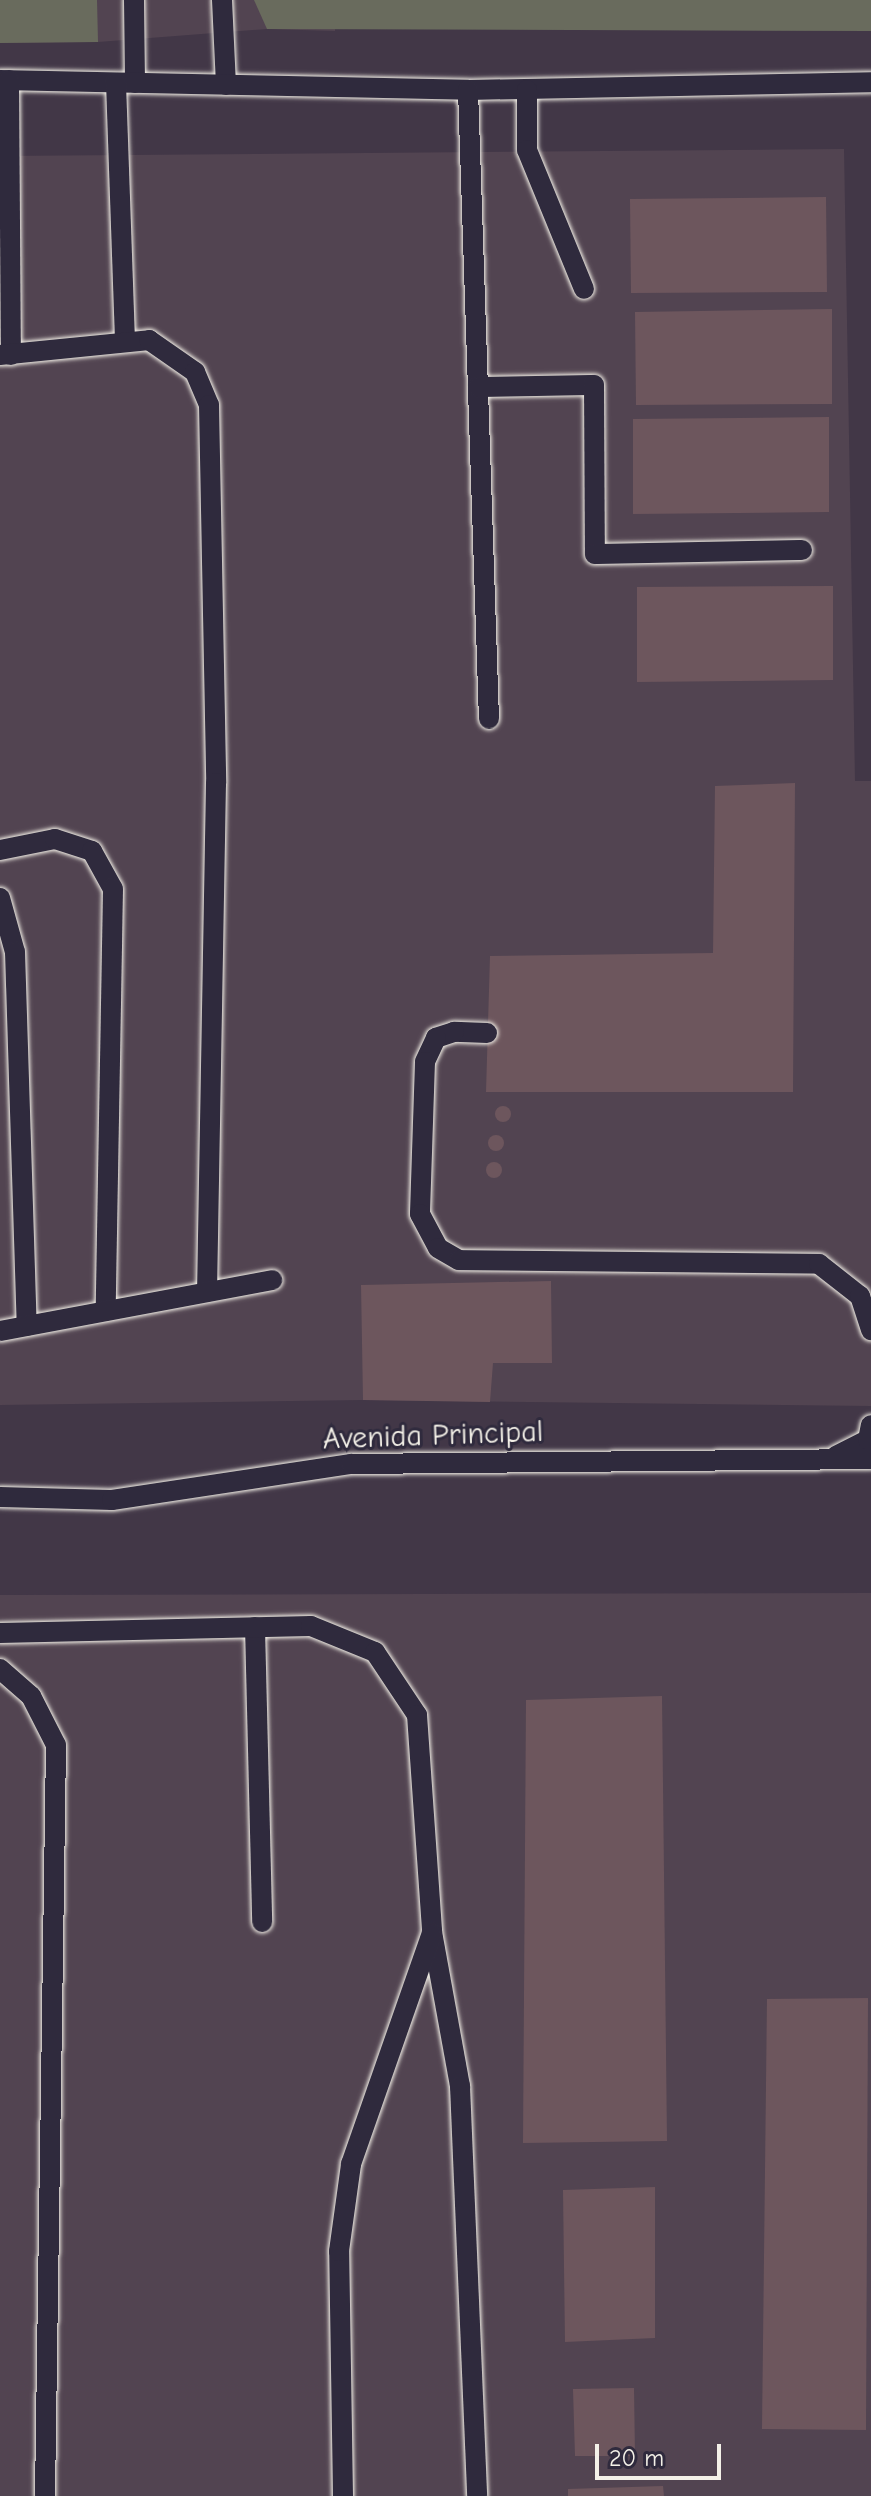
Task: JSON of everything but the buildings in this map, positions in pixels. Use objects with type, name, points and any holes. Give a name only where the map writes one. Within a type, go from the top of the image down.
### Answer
[{"type":"lane","points":[[125,342],[126,83],[134,0]]},
{"type":"lane","points":[[222,0],[226,85]]},
{"type":"lane","points":[[207,1292],[216,783],[209,405],[195,372],[149,340],[6,355],[4,80],[468,90],[871,82]]},
{"type":"lane","points":[[468,90],[489,719]]},
{"type":"lane","points":[[527,90],[527,150],[584,289]]},
{"type":"lane","points":[[478,387],[594,385],[595,554],[802,550]]},
{"type":"lane","points":[[0,850],[55,839],[92,851],[113,889],[106,1311]]},
{"type":"lane","points":[[0,898],[15,952],[27,1326]]},
{"type":"lane","points":[[487,1033],[454,1032],[436,1038],[425,1062],[420,1214],[438,1248],[459,1260],[819,1264],[860,1296],[871,1330]]},
{"type":"lane","points":[[0,1331],[272,1280]]},
{"type":"lane","points":[[836,1456],[868,1440],[871,1425]]},
{"type":"lane","name":"Avenida Principal","points":[[0,1497],[112,1500],[351,1464],[836,1456],[871,1459]]},
{"type":"lane","points":[[0,1633],[311,1626],[375,1652],[417,1715],[432,1932],[460,2086],[477,2496]]},
{"type":"lane","points":[[255,1627],[262,1922]]},
{"type":"lane","points":[[0,1669],[31,1696],[56,1745],[45,2496]]},
{"type":"lane","points":[[343,2496],[339,2251],[351,2164],[432,1932]]},
{"type":"shaded area","points":[[0,0],[335,0],[335,31],[267,29],[98,42],[0,43]]},
{"type":"shaded area","points":[[844,149],[855,781],[871,781],[871,1406],[363,1400],[0,1405],[0,156]]},
{"type":"shaded area","points":[[871,1593],[871,2496],[0,2496],[0,1595]]},
{"type":"green space","points":[[0,0],[97,0],[98,42],[0,43]]},
{"type":"green space","points":[[254,0],[871,0],[871,31],[267,29]]}]
